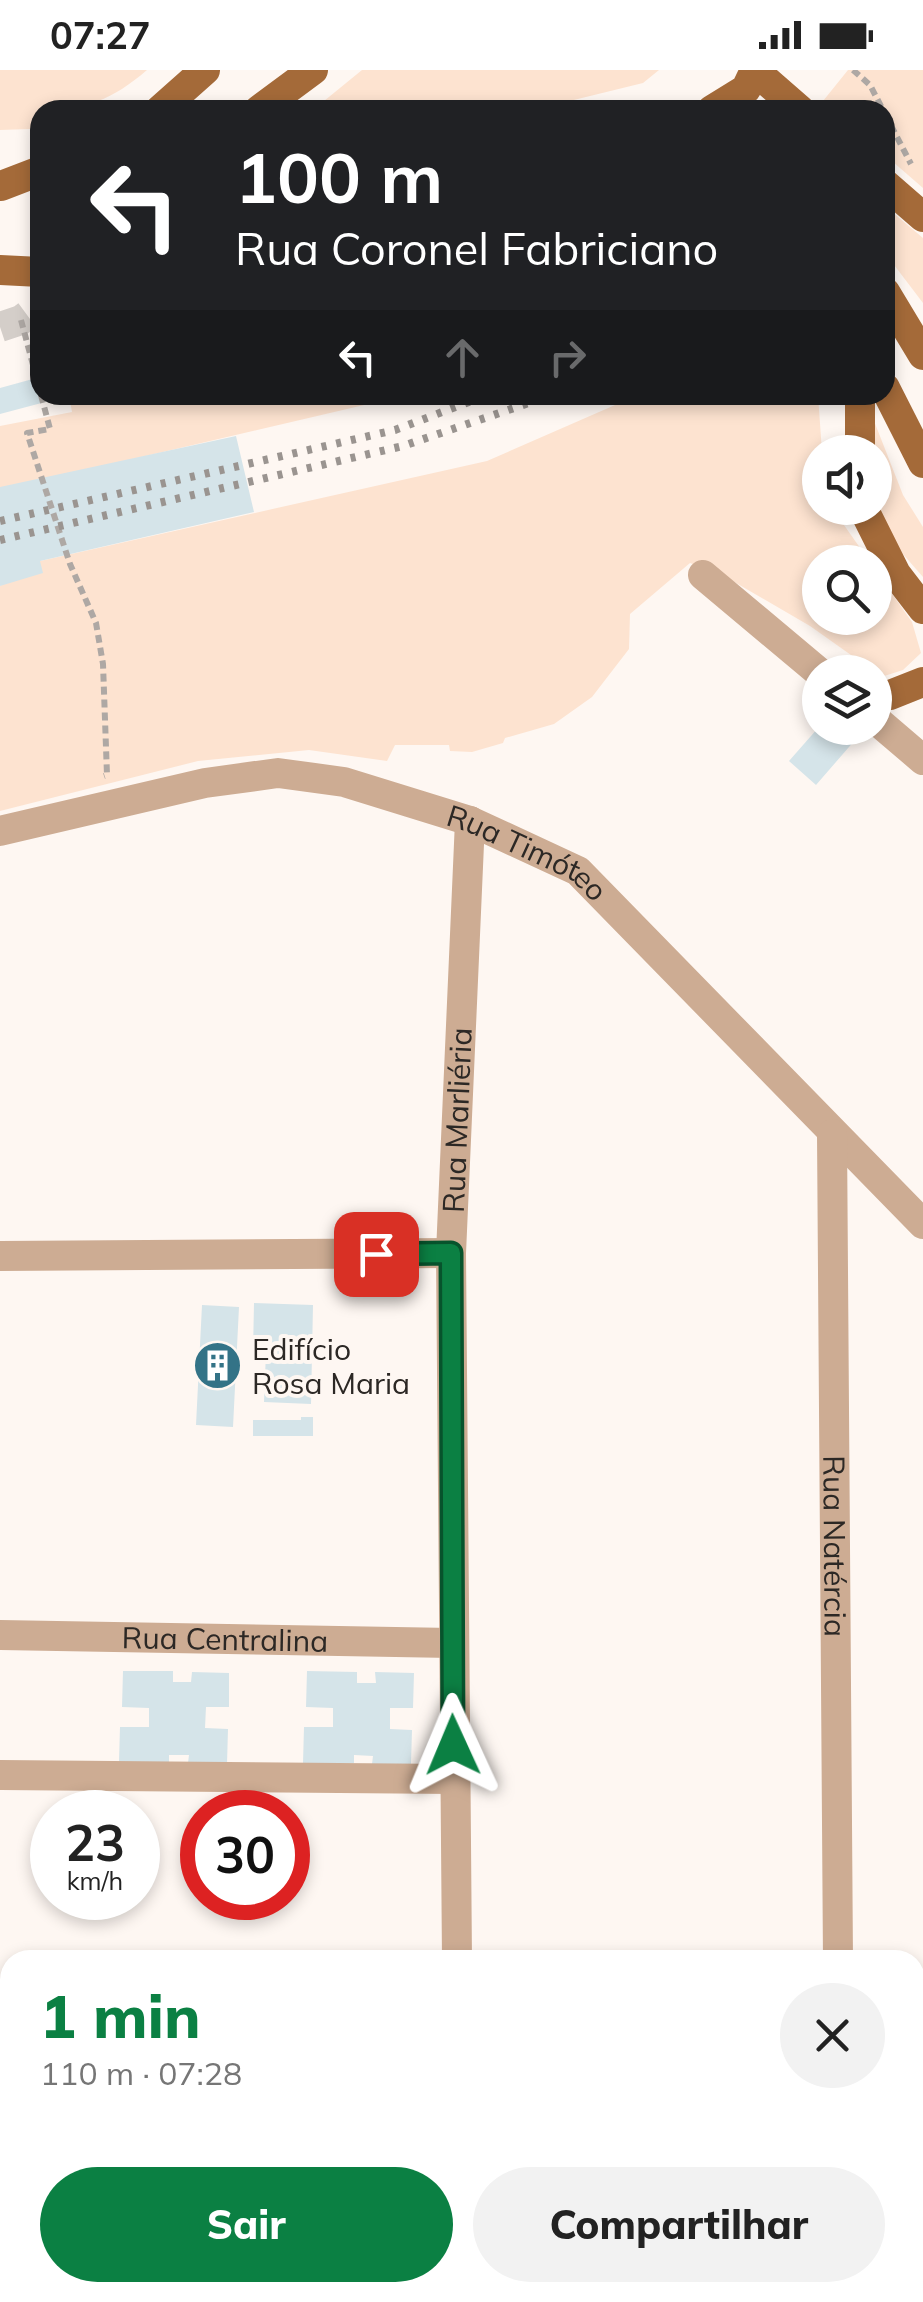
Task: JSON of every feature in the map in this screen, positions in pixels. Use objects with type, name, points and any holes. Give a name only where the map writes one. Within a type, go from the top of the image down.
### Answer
[{"type":"main road","points":[[171,100],[205,70]]},
{"type":"main road","points":[[272,100],[313,70]]},
{"type":"main road","points":[[728,100],[751,85],[780,100]]},
{"type":"main road","points":[[0,186],[30,175]]},
{"type":"main road","points":[[0,186],[30,184]]},
{"type":"main road","points":[[895,193],[923,217]]},
{"type":"main road","points":[[0,270],[30,272]]},
{"type":"main road","points":[[895,309],[923,355]]},
{"type":"main road","points":[[860,405],[860,435]]},
{"type":"main road","points":[[894,405],[923,463]]},
{"type":"main road","points":[[872,525],[896,574],[923,608]]},
{"type":"main road","points":[[892,694],[923,682]]},
{"type":"street","points":[[703,576],[802,658]]},
{"type":"street","points":[[892,733],[923,760]]},
{"type":"street","name":"Rua Timóteo","points":[[0,830],[205,783],[278,773],[344,782],[470,822],[578,871],[923,1224]]},
{"type":"street","name":"Rua Marliéria","points":[[458,1950],[451,1253],[470,822]]},
{"type":"street","name":"Rua Natércia","points":[[832,1134],[838,1950]]},
{"type":"street","points":[[0,1256],[451,1253]]},
{"type":"street","name":"Rua Centralina","points":[[0,1636],[452,1643]]},
{"type":"street","points":[[0,1775],[454,1780]]},
{"type":"path","points":[[852,70],[870,85],[878,100]]},
{"type":"path","points":[[895,132],[912,164],[923,174]]},
{"type":"path","points":[[21,320],[30,355]]},
{"type":"path","points":[[43,405],[50,429],[27,433],[70,564],[96,623],[103,664],[107,775],[91,779]]},
{"type":"shaded area","points":[[0,70],[147,70],[100,100],[30,100],[30,129],[0,130]]},
{"type":"shaded area","points":[[362,70],[659,70],[643,83],[574,100],[325,100]]},
{"type":"shaded area","points":[[848,70],[923,70],[923,188],[895,164],[895,100],[824,100]]},
{"type":"shaded area","points":[[895,214],[923,238],[923,303],[895,266]]},
{"type":"shaded area","points":[[71,405],[364,405],[0,490],[0,426],[72,412]]},
{"type":"shaded area","points":[[615,405],[819,405],[821,435],[802,435],[802,525],[844,525],[858,545],[802,545],[802,621],[724,576],[690,563],[630,614],[629,649],[592,697],[554,724],[505,738],[503,743],[472,752],[450,751],[449,745],[395,745],[387,761],[309,750],[198,761],[0,811],[0,586],[40,561],[487,461]]},
{"type":"shaded area","points":[[868,405],[880,435],[869,435]]},
{"type":"shaded area","points":[[892,467],[903,495],[923,527],[923,577],[902,553],[887,525],[892,525]]},
{"type":"shaded area","points":[[892,594],[912,622],[921,653],[903,670],[892,674],[892,655],[851,655],[823,635],[892,635]]},
{"type":"building","points":[[30,380],[30,405],[34,405],[0,414],[0,388]]},
{"type":"building","points":[[236,436],[254,512],[40,561],[43,573],[0,586],[0,487]]},
{"type":"building","points":[[803,745],[851,745],[816,785],[789,761]]},
{"type":"building","points":[[254,1303],[313,1305],[311,1404],[264,1402],[266,1352],[253,1352]]},
{"type":"building","name":"Edifício Rosa Maria","points":[[202,1305],[239,1307],[233,1427],[196,1425]]},
{"type":"building","points":[[313,1417],[313,1436],[253,1436],[253,1420]]},
{"type":"building","points":[[123,1671],[173,1671],[173,1682],[191,1682],[192,1672],[229,1673],[229,1707],[206,1707],[205,1728],[228,1729],[227,1764],[188,1763],[189,1755],[169,1755],[169,1763],[119,1762],[120,1727],[149,1727],[149,1708],[122,1707]]},
{"type":"building","points":[[307,1671],[357,1672],[357,1683],[376,1683],[375,1672],[414,1673],[413,1708],[390,1708],[390,1729],[412,1730],[411,1764],[372,1764],[373,1756],[354,1755],[354,1763],[303,1763],[304,1727],[333,1727],[333,1708],[306,1707]]},
{"type":"tunnel","points":[[0,327],[30,313]]},
{"type":"railway","points":[[0,521],[395,430],[461,405]]},
{"type":"railway","points":[[0,540],[403,446],[523,405]]},
{"type":"place","name":"Edifício Rosa Maria","points":[[217,1366]]},
{"type":"route","points":[[376,1254],[451,1253],[453,1745]]}]
